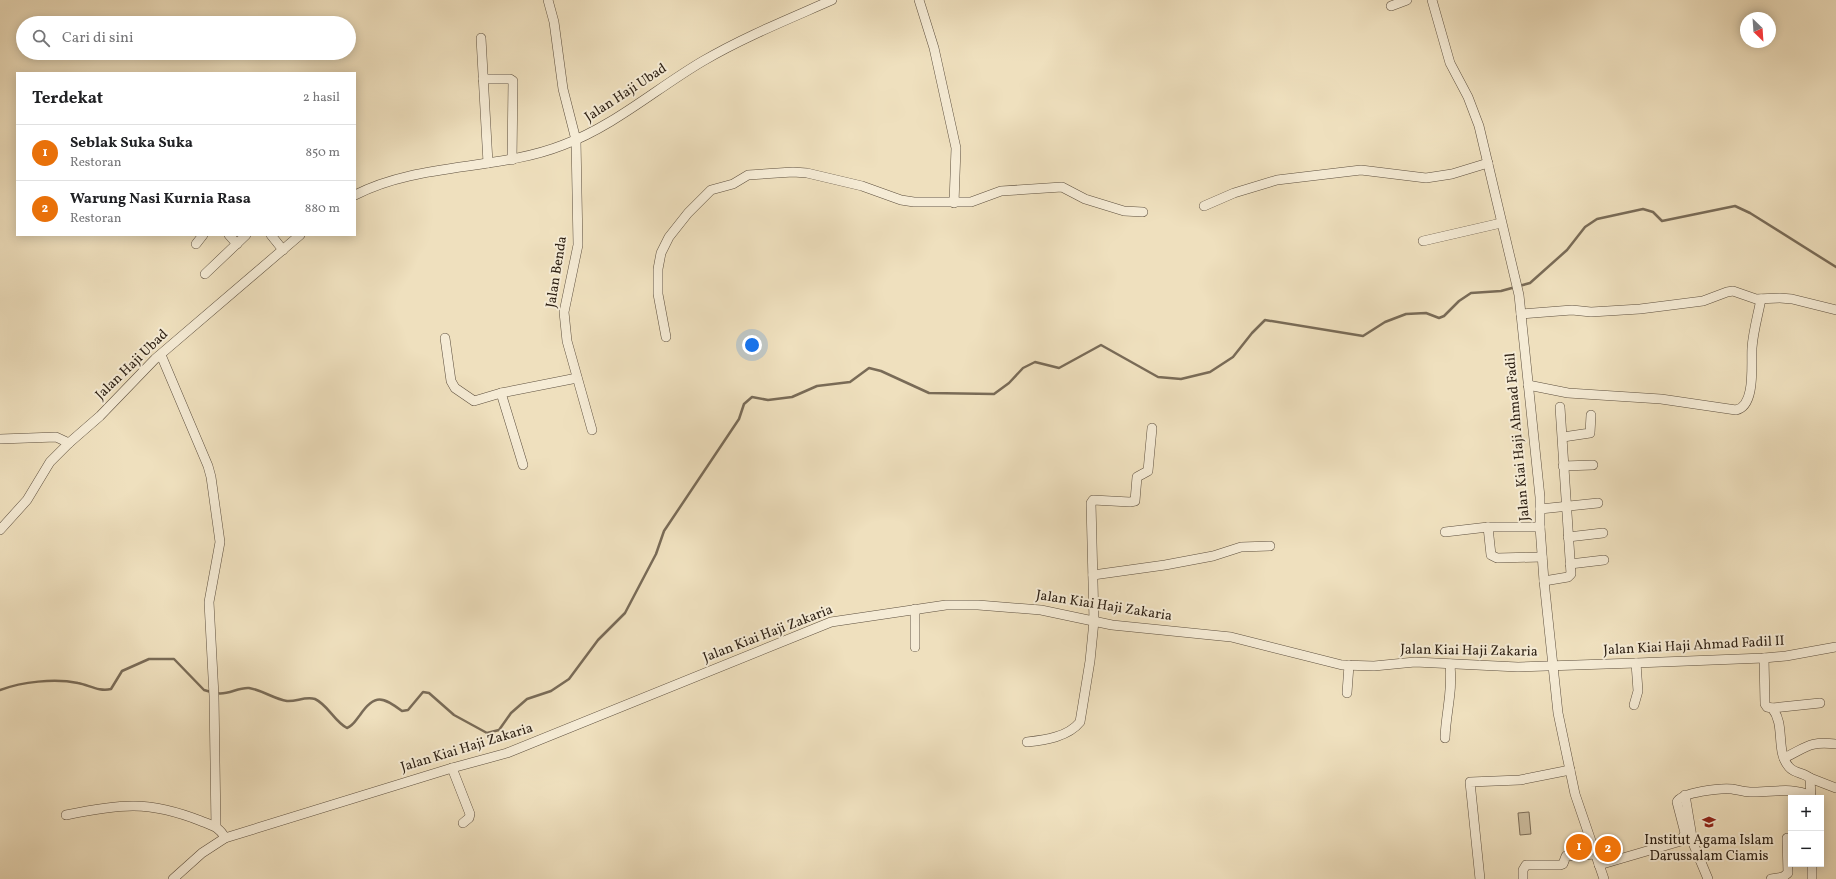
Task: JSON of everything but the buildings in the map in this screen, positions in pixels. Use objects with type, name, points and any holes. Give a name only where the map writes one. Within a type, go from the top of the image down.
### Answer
[{"type":"street","name":"Jalan Benda","points":[[548,0],[551,7],[556,36],[563,90],[576,140],[578,246],[564,312],[567,341],[592,430]]},
{"type":"street","name":"Jalan Haji Ubad","points":[[356,194],[375,185],[455,167],[512,160],[563,146],[607,124],[705,60],[740,41],[832,0]]},
{"type":"street","points":[[919,0],[934,48],[956,148],[954,203]]},
{"type":"street","points":[[1391,6],[1407,0]]},
{"type":"street","name":"Jalan Kiai Haji Ahmad Fadil","points":[[1432,0],[1450,63],[1470,104],[1478,126],[1519,295],[1540,509],[1542,557],[1552,666],[1559,717],[1575,794],[1604,879]]},
{"type":"street","points":[[481,38],[488,163]]},
{"type":"street","points":[[483,79],[510,79],[513,81],[512,160]]},
{"type":"street","points":[[1204,206],[1234,193],[1277,180],[1361,170],[1426,178],[1452,174],[1488,163]]},
{"type":"street","points":[[666,337],[658,294],[658,269],[661,253],[669,237],[688,213],[711,190],[733,184],[748,175],[793,172],[822,176],[862,186],[906,202],[971,202],[988,198],[1001,191],[1062,187],[1085,199],[1124,211],[1143,212]]},
{"type":"street","points":[[1423,241],[1501,223]]},
{"type":"street","points":[[196,244],[202,236]]},
{"type":"street","points":[[230,236],[237,244]]},
{"type":"street","points":[[205,274],[245,236]]},
{"type":"street","points":[[273,236],[283,250]]},
{"type":"street","name":"Jalan Haji Ubad","points":[[0,530],[27,500],[50,462],[69,443],[100,416],[161,355],[299,236]]},
{"type":"street","points":[[1521,314],[1572,310],[1591,312],[1640,309],[1703,301],[1733,291],[1761,299],[1780,298],[1836,310]]},
{"type":"street","points":[[1528,385],[1568,393],[1661,399],[1736,410],[1740,409],[1745,405],[1754,372],[1752,348],[1761,299]]},
{"type":"street","points":[[445,338],[453,386],[472,401],[479,401],[501,393],[577,378]]},
{"type":"street","points":[[161,355],[172,378],[211,477],[220,542],[209,602],[214,692],[216,827]]},
{"type":"street","points":[[501,393],[523,465]]},
{"type":"street","points":[[1544,580],[1568,577],[1570,574],[1563,466],[1563,437],[1560,407]]},
{"type":"street","points":[[1563,437],[1590,433],[1591,414]]},
{"type":"street","points":[[1027,742],[1047,739],[1074,730],[1080,722],[1090,661],[1094,621],[1091,503],[1093,500],[1134,502],[1138,476],[1148,471],[1152,428]]},
{"type":"street","points":[[0,439],[56,437],[69,443]]},
{"type":"street","points":[[1563,466],[1593,465]]},
{"type":"street","points":[[1540,509],[1566,508],[1598,503]]},
{"type":"street","points":[[1488,527],[1489,548],[1494,557],[1542,557]]},
{"type":"street","points":[[1445,532],[1488,527],[1540,527]]},
{"type":"street","points":[[1568,537],[1603,533]]},
{"type":"street","points":[[1093,575],[1172,564],[1213,556],[1241,546],[1270,546]]},
{"type":"street","points":[[1570,564],[1604,560]]},
{"type":"street","name":"Jalan Kiai Haji Zakaria","points":[[173,879],[202,853],[224,838],[452,768],[507,753],[825,625],[872,615],[946,605],[978,605],[1041,610],[1094,621],[1153,630],[1231,637],[1334,663],[1349,665],[1374,666],[1415,662],[1487,667],[1552,666]]},
{"type":"street","points":[[915,609],[915,647]]},
{"type":"street","name":"Jalan Kiai Haji Ahmad Fadil II","points":[[1552,666],[1764,658],[1786,656],[1836,647]]},
{"type":"street","points":[[1764,658],[1766,707],[1772,708],[1820,703]]},
{"type":"street","points":[[1634,705],[1638,691],[1636,663]]},
{"type":"street","points":[[1445,738],[1451,697],[1450,664]]},
{"type":"street","points":[[1347,693],[1349,665]]},
{"type":"street","points":[[1772,708],[1778,719],[1790,769],[1836,788]]},
{"type":"street","points":[[1786,757],[1807,745],[1819,743],[1836,744]]},
{"type":"street","points":[[452,768],[470,814],[469,818],[462,823]]},
{"type":"street","points":[[1480,879],[1470,782],[1520,780],[1570,770]]},
{"type":"street","points":[[1810,778],[1811,795]]},
{"type":"street","points":[[1599,865],[1681,841],[1685,833],[1677,802],[1678,799],[1686,795],[1728,789],[1752,792],[1781,790],[1800,791],[1807,795]]},
{"type":"street","points":[[1686,795],[1693,843],[1708,879]]},
{"type":"street","points":[[66,815],[102,808],[133,805],[169,810],[216,827],[222,831],[224,838]]},
{"type":"street","points":[[1771,879],[1783,877],[1788,873],[1787,838]]},
{"type":"street","points":[[1523,879],[1523,870],[1526,865],[1562,865],[1566,856],[1596,854]]},
{"type":"street","points":[[1812,867],[1812,879]]},
{"type":"shaded area","points":[[1529,812],[1531,834],[1520,835],[1518,813]]},
{"type":"waterway","points":[[216,693],[220,694],[249,688],[287,701],[308,698],[315,699],[324,705],[338,721],[347,728],[353,724],[365,708],[375,700],[384,700],[402,711],[408,710],[423,692],[429,693],[454,715],[487,733],[499,730],[511,713],[527,699],[551,691],[569,679],[598,640],[625,613],[656,554],[664,531],[739,419],[744,404],[752,397],[768,400],[792,397],[817,386],[850,382],[869,368],[881,371],[929,393],[994,394],[1009,383],[1023,368],[1035,362],[1059,368],[1101,345],[1158,377],[1181,379],[1210,372],[1233,357],[1252,333],[1265,320],[1363,336],[1385,322],[1406,314],[1426,313],[1439,318],[1444,316],[1459,301],[1471,293],[1501,291],[1530,283],[1567,250],[1585,227],[1597,219],[1643,209],[1653,212],[1662,221],[1735,206],[1750,213],[1836,267]]},
{"type":"waterway","points":[[0,690],[28,683],[49,681],[82,684],[107,690],[111,689],[122,671],[149,659],[174,659],[204,690],[211,692]]},
{"type":"place","name":"Institut Agama Islam Darussalam Ciamis","points":[[1709,822]]},
{"type":"place","name":"Seblak Suka Suka","points":[[1579,847]]},
{"type":"place","name":"Warung Nasi Kurnia Rasa","points":[[1608,849]]}]
